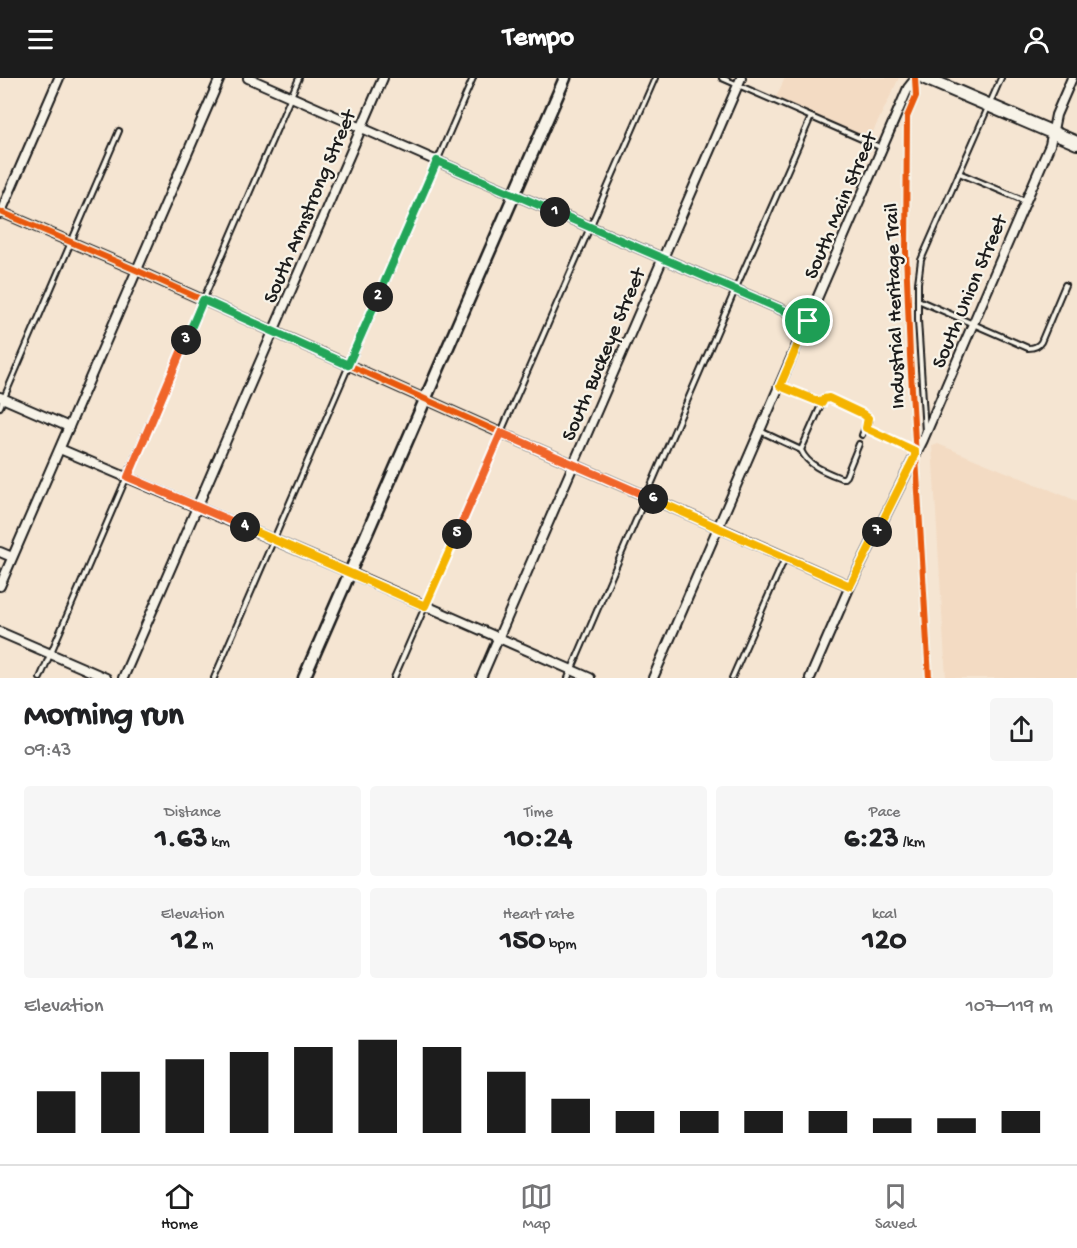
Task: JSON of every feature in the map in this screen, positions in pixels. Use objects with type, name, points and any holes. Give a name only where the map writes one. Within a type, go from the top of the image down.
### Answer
[{"type":"main road","points":[[304,678],[565,78]]},
{"type":"main road","points":[[925,78],[1077,143]]},
{"type":"street","points":[[59,78],[0,213],[136,270],[850,586]]},
{"type":"street","points":[[0,586],[220,78]]},
{"type":"street","points":[[248,78],[808,321]]},
{"type":"street","name":"South Armstrong Street","points":[[123,678],[382,78]]},
{"type":"street","name":"South Main Street","points":[[653,678],[908,88],[916,78]]},
{"type":"street","name":"South Union Street","points":[[810,678],[850,586],[925,436],[1050,145],[1056,115],[1072,78]]},
{"type":"street","name":"South Buckeye Street","points":[[481,678],[740,81]]},
{"type":"street","points":[[2,397],[69,427]]},
{"type":"street","points":[[60,449],[350,572],[590,678]]},
{"type":"street","points":[[0,552],[12,557]]},
{"type":"street","points":[[0,632],[106,678]]},
{"type":"lane","points":[[40,678],[299,78]]},
{"type":"lane","points":[[214,678],[473,78]]},
{"type":"lane","points":[[394,678],[655,78]]},
{"type":"lane","points":[[722,78],[740,81],[811,117],[883,148]]},
{"type":"lane","points":[[925,436],[918,299],[921,260],[1001,78]]},
{"type":"lane","points":[[568,678],[811,117]]},
{"type":"lane","points":[[0,407],[2,397],[119,131]]},
{"type":"lane","points":[[960,173],[1026,201]]},
{"type":"lane","points":[[918,299],[1029,348],[1037,347],[1041,342],[1065,285]]},
{"type":"lane","points":[[780,386],[822,403]]},
{"type":"lane","points":[[801,450],[824,399],[829,398],[868,418],[862,435]]},
{"type":"lane","points":[[866,428],[917,452]]},
{"type":"lane","points":[[760,431],[801,450],[816,467],[841,478],[844,478],[859,444]]},
{"type":"lane","points":[[732,678],[785,558]]},
{"type":"shaded area","points":[[785,78],[899,78],[869,140],[775,99]]},
{"type":"shaded area","points":[[938,444],[1077,501],[1077,678],[946,678],[932,446]]},
{"type":"cycle path","name":"Industrial Heritage Trail","points":[[915,78],[916,96],[907,117],[906,252],[929,678]]},
{"type":"cycle path","points":[[1,212],[850,586]]},
{"type":"route","points":[[437,161],[808,321],[780,386],[822,403],[824,399],[829,398],[863,414],[868,418],[866,428],[915,451],[915,456],[850,586],[501,433],[425,606],[128,477],[203,300],[348,365],[437,161]]}]
